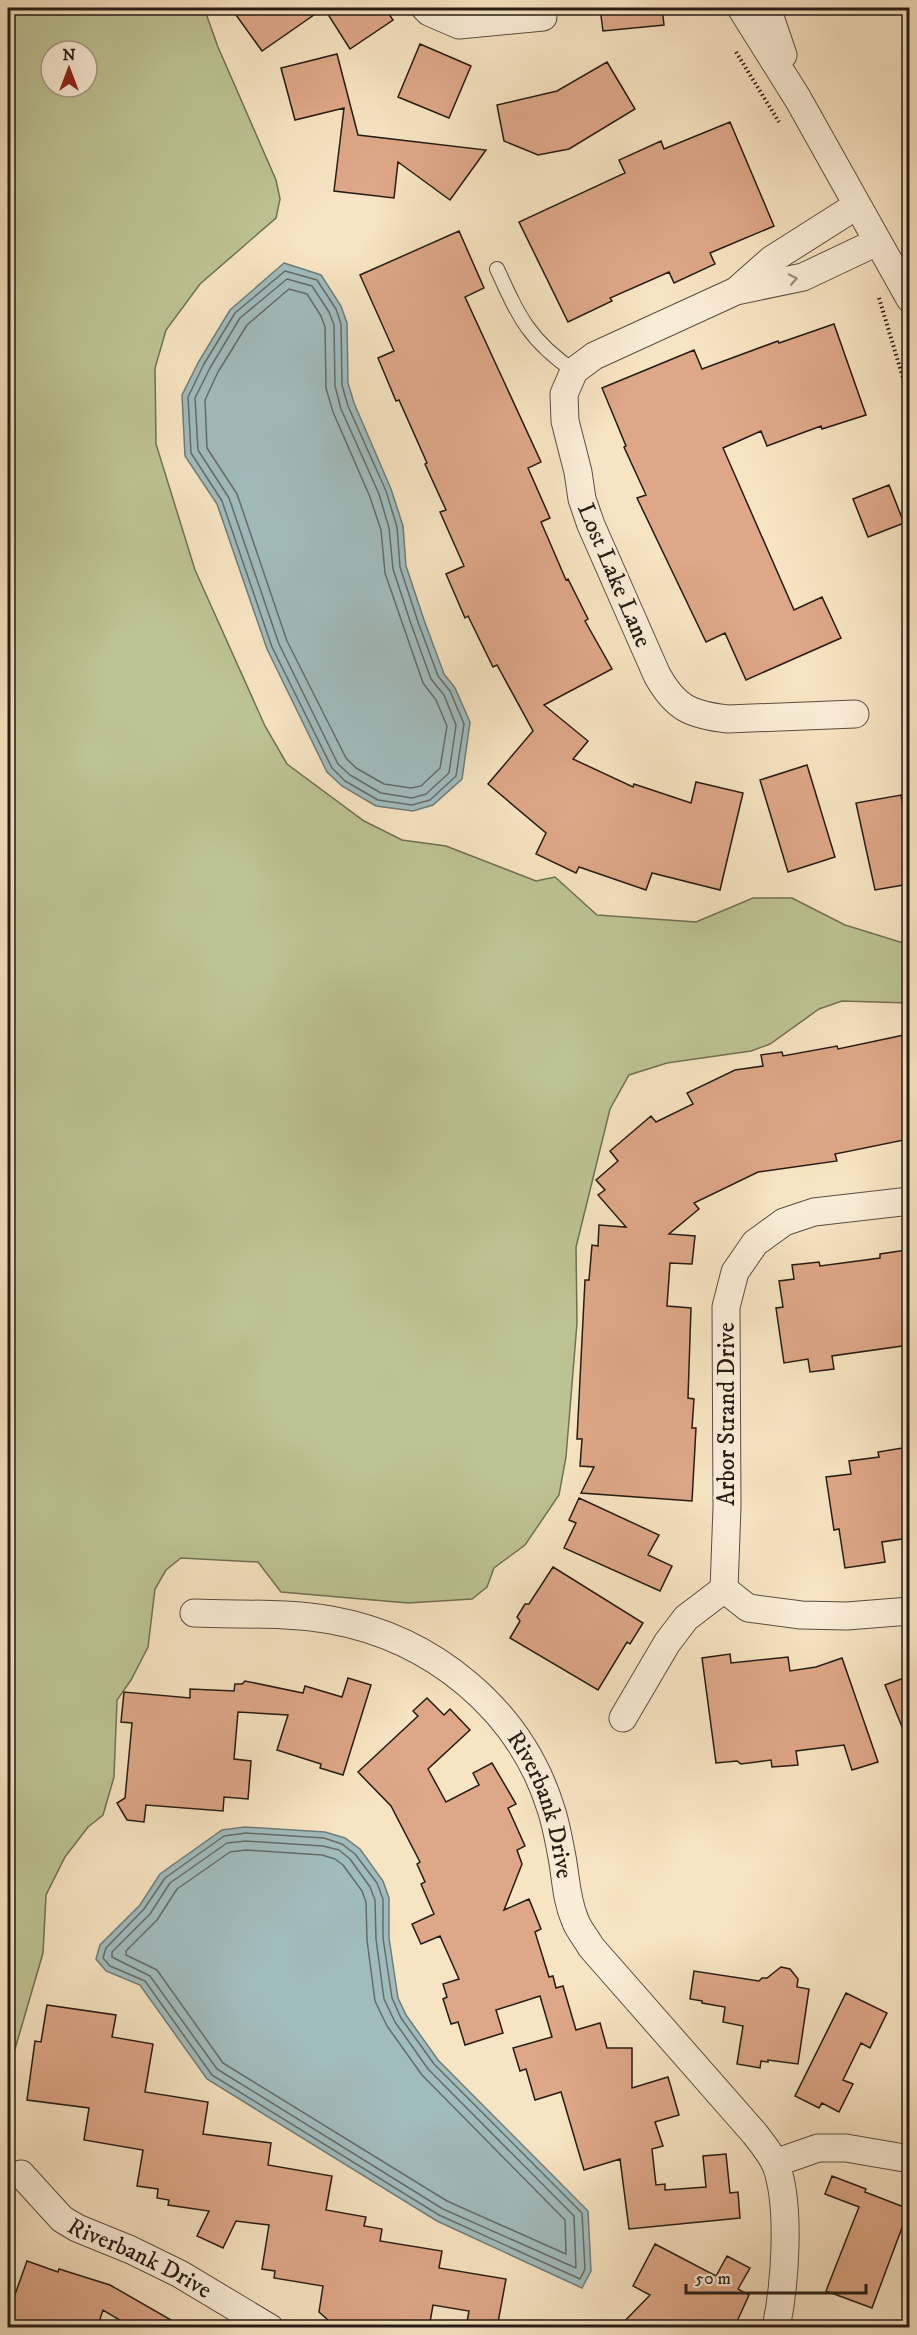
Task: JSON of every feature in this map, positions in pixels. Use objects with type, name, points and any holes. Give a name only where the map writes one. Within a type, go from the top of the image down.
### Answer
[{"type":"street","points":[[425,8],[459,25],[543,17]]},
{"type":"street","points":[[741,8],[798,99],[909,299]]},
{"type":"street","points":[[767,8],[798,99]]},
{"type":"street","points":[[736,291],[771,260],[856,206]]},
{"type":"street","points":[[574,371],[603,351],[736,291],[803,277],[878,242]]},
{"type":"street","name":"Lost Lake Lane","points":[[574,371],[564,394],[565,421],[579,472],[582,500],[633,622],[667,694],[691,712],[708,717],[728,719],[855,714]]},
{"type":"street","name":"Arbor Strand Drive","points":[[724,1589],[727,1507],[726,1307],[735,1272],[755,1243],[784,1222],[814,1212],[909,1201]]},
{"type":"street","points":[[623,1718],[667,1643],[686,1618],[724,1589],[748,1608],[801,1615],[847,1616],[909,1611]]},
{"type":"street","name":"Riverbank Drive","points":[[194,1613],[296,1616],[359,1625],[423,1651],[452,1670],[479,1692],[503,1720],[524,1749],[541,1782],[551,1809],[563,1858],[566,1891],[575,1921],[591,1947],[755,2134],[775,2163],[784,2193],[784,2259],[776,2328]]},
{"type":"street","points":[[775,2163],[818,2148],[846,2148],[909,2159]]},
{"type":"street","name":"Riverbank Drive","points":[[21,2174],[51,2209],[70,2224],[180,2274],[270,2328]]},
{"type":"lane","points":[[497,269],[521,320],[529,331],[559,361],[574,371]]},
{"type":"path","points":[[876,288],[909,401]]},
{"type":"path","points":[[904,2328],[909,2317]]},
{"type":"green space","points":[[8,8],[204,8],[218,47],[276,180],[280,199],[276,218],[200,284],[166,330],[155,368],[156,444],[195,570],[265,726],[287,764],[364,821],[402,840],[446,846],[536,881],[555,877],[597,915],[696,922],[753,898],[792,898],[845,925],[910,945],[909,1003],[842,1001],[819,1009],[770,1044],[751,1051],[667,1063],[629,1075],[610,1109],[576,1247],[577,1323],[566,1457],[559,1495],[525,1545],[494,1568],[487,1587],[472,1599],[408,1603],[281,1592],[258,1562],[181,1558],[166,1570],[155,1589],[148,1647],[131,1680],[117,1700],[114,1777],[103,1815],[88,1827],[65,1857],[46,1895],[43,1953],[8,2073]]},
{"type":"water","points":[[284,263],[321,275],[341,306],[347,323],[348,383],[354,403],[391,489],[403,526],[406,566],[424,620],[444,674],[455,688],[470,722],[462,779],[433,805],[413,811],[376,806],[342,786],[327,772],[267,649],[217,504],[185,456],[182,395],[199,361],[230,310]]},
{"type":"water","points":[[245,1827],[325,1832],[345,1838],[360,1849],[383,1881],[389,1898],[389,1938],[398,1998],[406,2015],[438,2060],[588,2211],[591,2271],[582,2288],[437,2221],[207,2079],[140,1985],[106,1971],[96,1959],[100,1945],[140,1905],[160,1874],[222,1830]]},
{"type":"building","points":[[231,8],[324,8],[262,51]]},
{"type":"building","points":[[324,8],[385,8],[393,20],[350,49]]},
{"type":"building","points":[[600,8],[662,8],[664,25],[603,31]]},
{"type":"building","points":[[420,44],[471,66],[449,118],[398,97]]},
{"type":"building","points":[[337,54],[358,135],[486,150],[450,200],[398,162],[394,198],[334,191],[344,108],[295,120],[281,68]]},
{"type":"building","points":[[607,62],[635,109],[569,149],[538,155],[504,141],[497,105],[557,91]]},
{"type":"building","points":[[730,122],[774,226],[710,253],[715,264],[674,283],[669,272],[610,298],[612,301],[568,322],[519,222],[625,173],[619,160],[661,141],[664,149]]},
{"type":"building","points":[[459,231],[484,288],[465,297],[541,462],[528,468],[550,518],[541,522],[566,580],[568,579],[588,619],[585,621],[612,669],[544,705],[588,741],[573,759],[633,787],[634,784],[691,803],[696,782],[743,793],[720,890],[652,873],[646,890],[579,867],[576,873],[536,854],[546,833],[488,784],[533,731],[497,665],[493,667],[468,616],[465,618],[446,574],[464,566],[440,512],[446,510],[425,464],[427,463],[399,400],[396,401],[378,358],[394,351],[360,275]]},
{"type":"building","points":[[834,324],[866,415],[822,429],[821,426],[767,446],[761,431],[723,448],[794,610],[822,597],[841,638],[746,680],[725,633],[706,642],[637,498],[646,495],[624,447],[626,446],[602,388],[694,350],[702,369],[778,341],[779,343]]},
{"type":"building","points":[[889,485],[904,523],[868,537],[853,499]]},
{"type":"building","points":[[807,765],[835,857],[788,872],[760,780]]},
{"type":"building","points":[[901,795],[909,837],[909,884],[875,890],[856,803]]},
{"type":"building","points":[[909,1034],[909,1139],[835,1154],[837,1161],[758,1172],[694,1203],[699,1209],[669,1234],[695,1236],[692,1264],[670,1263],[667,1306],[691,1308],[688,1398],[694,1399],[692,1428],[696,1428],[692,1501],[581,1493],[594,1467],[580,1466],[582,1439],[577,1439],[585,1280],[589,1280],[592,1245],[598,1246],[599,1225],[626,1227],[598,1195],[605,1190],[596,1180],[618,1161],[610,1151],[651,1116],[656,1122],[693,1104],[687,1093],[735,1070],[763,1066],[761,1055],[782,1052],[783,1056],[837,1046],[838,1049]]},
{"type":"building","points":[[906,1250],[907,1257],[909,1257],[909,1345],[832,1356],[834,1369],[810,1372],[808,1359],[784,1363],[776,1308],[783,1307],[779,1281],[794,1279],[792,1265],[819,1262],[820,1266],[880,1258],[880,1254]]},
{"type":"building","points":[[909,1447],[909,1538],[882,1542],[885,1562],[845,1568],[839,1529],[834,1530],[826,1477],[851,1474],[849,1461],[879,1457],[878,1452]]},
{"type":"building","points":[[579,1498],[659,1535],[648,1555],[672,1566],[660,1591],[564,1548],[576,1523],[569,1520]]},
{"type":"building","points":[[553,1567],[643,1623],[630,1644],[627,1642],[598,1690],[510,1638],[520,1621],[517,1617],[525,1604],[529,1604]]},
{"type":"building","points":[[730,1654],[731,1663],[788,1657],[790,1671],[816,1667],[842,1658],[878,1762],[852,1770],[844,1745],[796,1751],[798,1765],[772,1767],[771,1760],[741,1764],[737,1761],[716,1763],[702,1658]]},
{"type":"building","points":[[909,1676],[909,1744],[885,1685]]},
{"type":"building","points":[[348,1678],[371,1685],[343,1775],[320,1768],[321,1764],[277,1750],[288,1715],[238,1712],[234,1759],[251,1761],[248,1799],[224,1797],[223,1811],[146,1805],[144,1822],[127,1820],[117,1803],[125,1798],[132,1723],[121,1722],[124,1692],[190,1698],[190,1689],[234,1691],[235,1684],[242,1684],[245,1681],[303,1693],[305,1686],[342,1697]]},
{"type":"building","points":[[427,1698],[444,1715],[450,1709],[470,1730],[428,1769],[446,1802],[479,1785],[473,1773],[492,1763],[516,1804],[508,1808],[525,1846],[517,1850],[522,1864],[504,1910],[529,1899],[541,1929],[535,1932],[549,1977],[553,1976],[556,1988],[563,1986],[576,2030],[600,2023],[607,2048],[632,2048],[632,2088],[668,2077],[679,2115],[655,2122],[663,2146],[652,2149],[656,2185],[665,2184],[665,2190],[706,2187],[703,2156],[726,2154],[730,2193],[738,2192],[740,2218],[629,2229],[620,2159],[584,2170],[561,2092],[535,2100],[526,2069],[520,2071],[513,2048],[552,2037],[540,1996],[496,2010],[503,2033],[465,2045],[458,2022],[451,2024],[443,1999],[447,1997],[443,1984],[459,1979],[440,1936],[421,1944],[412,1924],[434,1914],[421,1884],[425,1882],[417,1864],[420,1862],[391,1806],[358,1772],[418,1716],[413,1711]]},
{"type":"building","points":[[781,1967],[790,1969],[798,1979],[797,1987],[809,1989],[798,2064],[768,2060],[768,2062],[761,2061],[760,2068],[737,2064],[743,2026],[723,2022],[725,2007],[690,1999],[694,1971],[759,1981]]},
{"type":"building","points":[[846,1993],[887,2013],[870,2048],[861,2043],[843,2080],[853,2084],[839,2112],[822,2103],[819,2108],[795,2096]]},
{"type":"building","points":[[47,2005],[116,2015],[112,2037],[153,2044],[145,2092],[208,2102],[203,2134],[271,2143],[268,2165],[332,2176],[326,2210],[366,2217],[364,2226],[382,2229],[380,2241],[442,2251],[439,2268],[506,2279],[497,2328],[466,2328],[469,2311],[433,2305],[429,2328],[337,2328],[319,2312],[323,2286],[274,2278],[275,2271],[262,2269],[269,2225],[236,2221],[223,2248],[197,2236],[209,2211],[168,2205],[169,2200],[157,2198],[158,2189],[137,2186],[143,2150],[84,2140],[89,2108],[27,2100],[35,2041],[41,2042]]},
{"type":"building","points":[[832,2176],[909,2209],[872,2308],[826,2291],[859,2207],[825,2194]]},
{"type":"building","points":[[655,2244],[716,2276],[727,2256],[750,2268],[738,2289],[749,2295],[734,2328],[618,2328],[650,2295],[633,2286]]},
{"type":"building","points":[[27,2261],[58,2272],[59,2269],[110,2285],[185,2328],[133,2328],[103,2310],[97,2328],[8,2328],[8,2314]]}]
